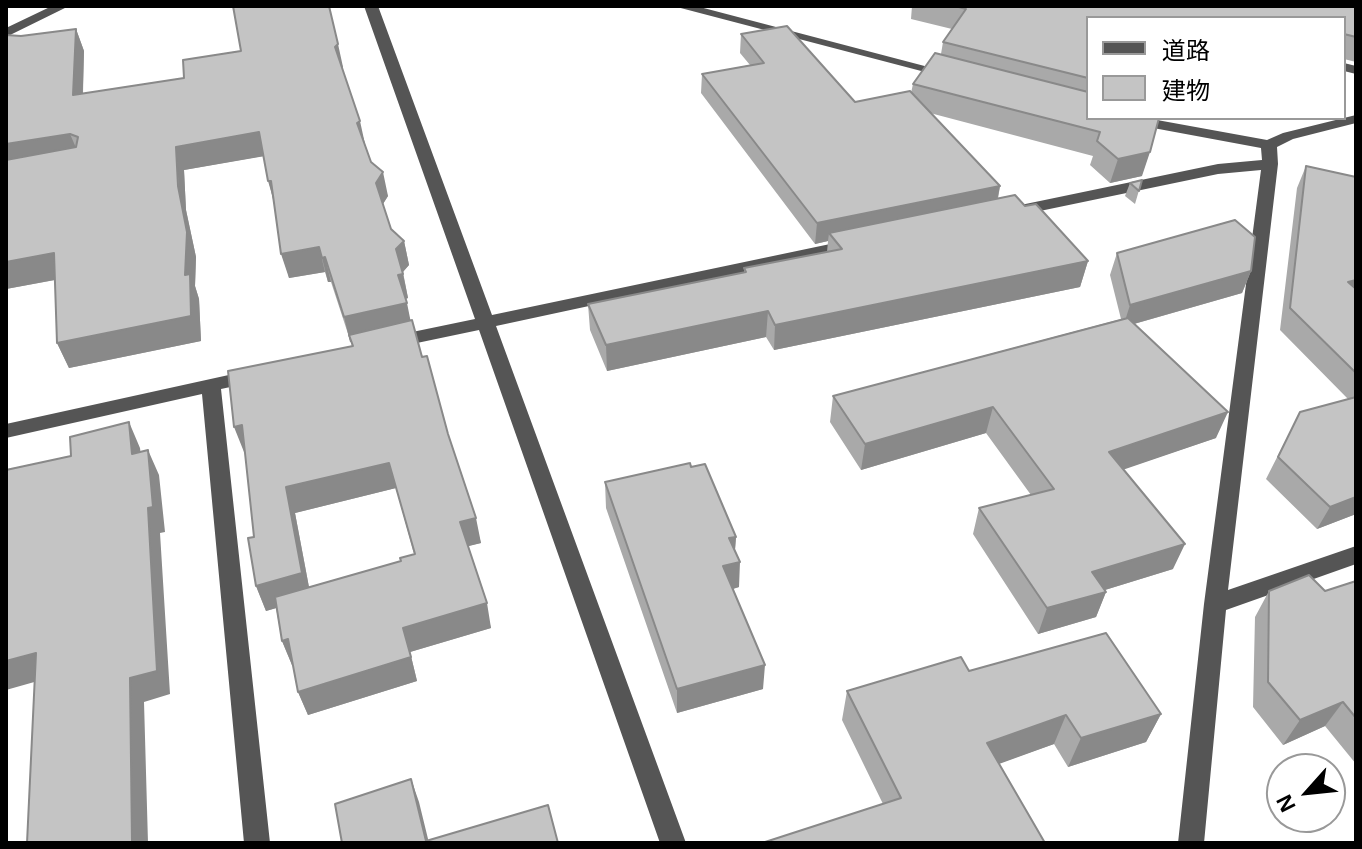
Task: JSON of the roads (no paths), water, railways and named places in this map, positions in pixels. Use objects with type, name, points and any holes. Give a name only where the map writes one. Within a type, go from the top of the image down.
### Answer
[{"type":"street","points":[[6,33],[62,6]]},
{"type":"street","points":[[371,6],[482,321],[673,843]]},
{"type":"street","points":[[680,6],[967,79]]},
{"type":"street","points":[[999,214],[1218,169],[1270,154],[1288,136],[1356,119]]},
{"type":"street","points":[[1129,120],[1270,154]]},
{"type":"street","points":[[1191,843],[1215,604],[1270,154]]},
{"type":"street","points":[[377,346],[482,321],[874,240]]},
{"type":"street","points":[[6,431],[271,371]]},
{"type":"street","points":[[211,385],[257,843]]},
{"type":"street","points":[[1215,604],[1356,555]]}]
